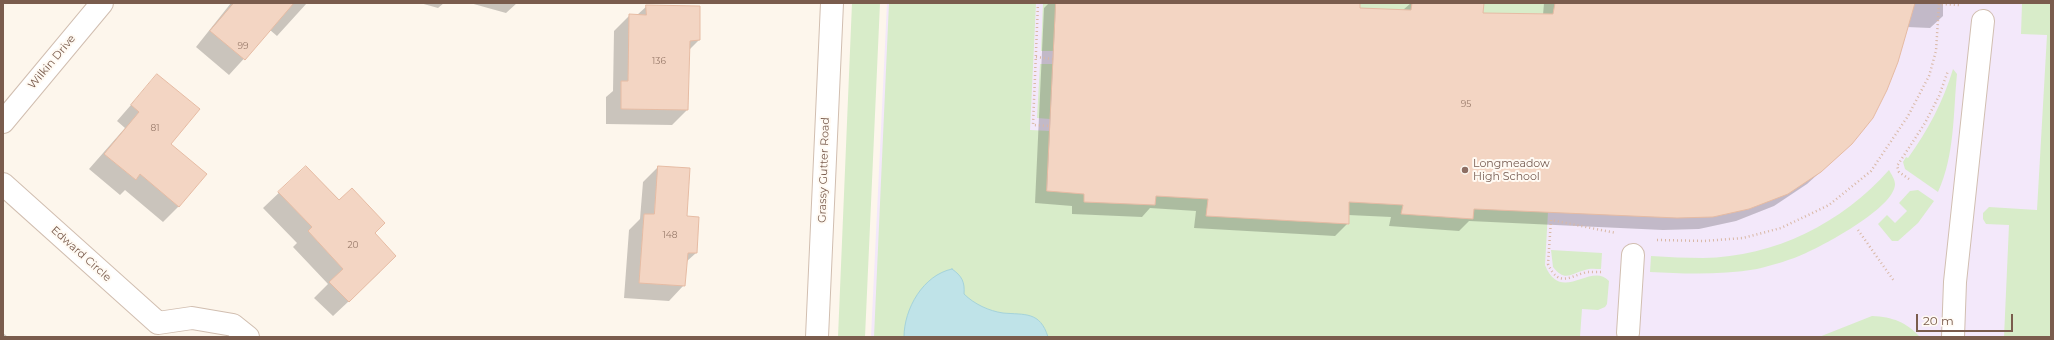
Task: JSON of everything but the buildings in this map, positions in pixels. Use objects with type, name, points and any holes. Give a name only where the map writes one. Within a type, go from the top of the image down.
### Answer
[{"type":"street","name":"Wilkin Drive","points":[[3,122],[102,3]]},
{"type":"street","name":"Grassy Gutter Road","points":[[817,337],[832,3]]},
{"type":"street","points":[[1954,337],[1955,282],[1983,21]]},
{"type":"street","name":"Edward Circle","points":[[3,184],[157,330],[192,318],[233,325],[248,337]]},
{"type":"street","points":[[1628,333],[1633,255]]},
{"type":"path","points":[[1038,3],[1033,125],[1050,126]]},
{"type":"path","points":[[1650,240],[1704,241],[1744,238],[1780,228],[1829,205],[1871,170],[1908,116],[1929,76],[1936,51],[1939,4],[1964,6]]},
{"type":"path","points":[[1958,5],[1958,11]]},
{"type":"path","points":[[1036,57],[1053,59]]},
{"type":"path","points":[[1909,179],[1899,172],[1897,166],[1925,123],[1939,96],[1948,70]]},
{"type":"path","points":[[1601,272],[1587,272],[1574,278],[1565,279],[1556,276],[1548,264],[1551,220],[1620,234]]},
{"type":"path","points":[[1858,230],[1894,281]]},
{"type":"shaded area","name":"Longmeadow High School","points":[[887,3],[2051,3],[2051,337],[871,337]]},
{"type":"green space","points":[[852,3],[880,3],[865,337],[838,337]]},
{"type":"green space","points":[[889,3],[1036,3],[1030,130],[1050,131],[1047,190],[1084,194],[1084,202],[1155,205],[1156,196],[1208,199],[1206,216],[1349,223],[1349,202],[1403,205],[1402,214],[1472,219],[1474,209],[1548,212],[1545,265],[1552,276],[1559,282],[1568,282],[1594,276],[1602,276],[1609,281],[1607,304],[1605,307],[1598,310],[1582,309],[1580,337],[874,337]]},
{"type":"green space","points":[[1043,3],[1056,3],[1054,51],[1041,51]]},
{"type":"green space","points":[[1360,3],[1412,3],[1411,10],[1360,8]]},
{"type":"green space","points":[[1484,3],[1555,3],[1553,14],[1483,13]]},
{"type":"green space","points":[[2002,3],[2051,3],[2051,337],[2004,337],[2009,225],[1986,224],[1983,219],[1983,213],[1989,207],[2037,210],[2047,35],[2021,34],[2022,4]]},
{"type":"green space","points":[[1040,64],[1053,64],[1050,119],[1037,118]]},
{"type":"green space","points":[[1953,69],[1957,74],[1952,134],[1948,164],[1938,192],[1905,169],[1903,162],[1906,157],[1908,158],[1934,115],[1945,93]]},
{"type":"green space","points":[[1889,170],[1894,178],[1895,184],[1892,193],[1884,203],[1858,224],[1800,256],[1769,266],[1744,271],[1704,274],[1650,272],[1651,256],[1703,258],[1730,256],[1781,244],[1805,234],[1850,206]]},
{"type":"green space","points":[[1918,190],[1934,201],[1918,223],[1898,241],[1892,241],[1878,224],[1887,215],[1895,223],[1907,211],[1899,203],[1910,191]]},
{"type":"green space","points":[[1551,250],[1602,253],[1601,269],[1587,269],[1564,276],[1557,272],[1553,267]]},
{"type":"green space","points":[[1872,316],[1899,321],[1920,337],[1819,337]]},
{"type":"water","points":[[952,269],[962,280],[964,294],[972,301],[992,311],[1031,316],[1041,323],[1048,337],[904,337],[907,315],[917,295],[932,278],[942,272]]},
{"type":"place","name":"Longmeadow High School","points":[[1465,170]]}]
